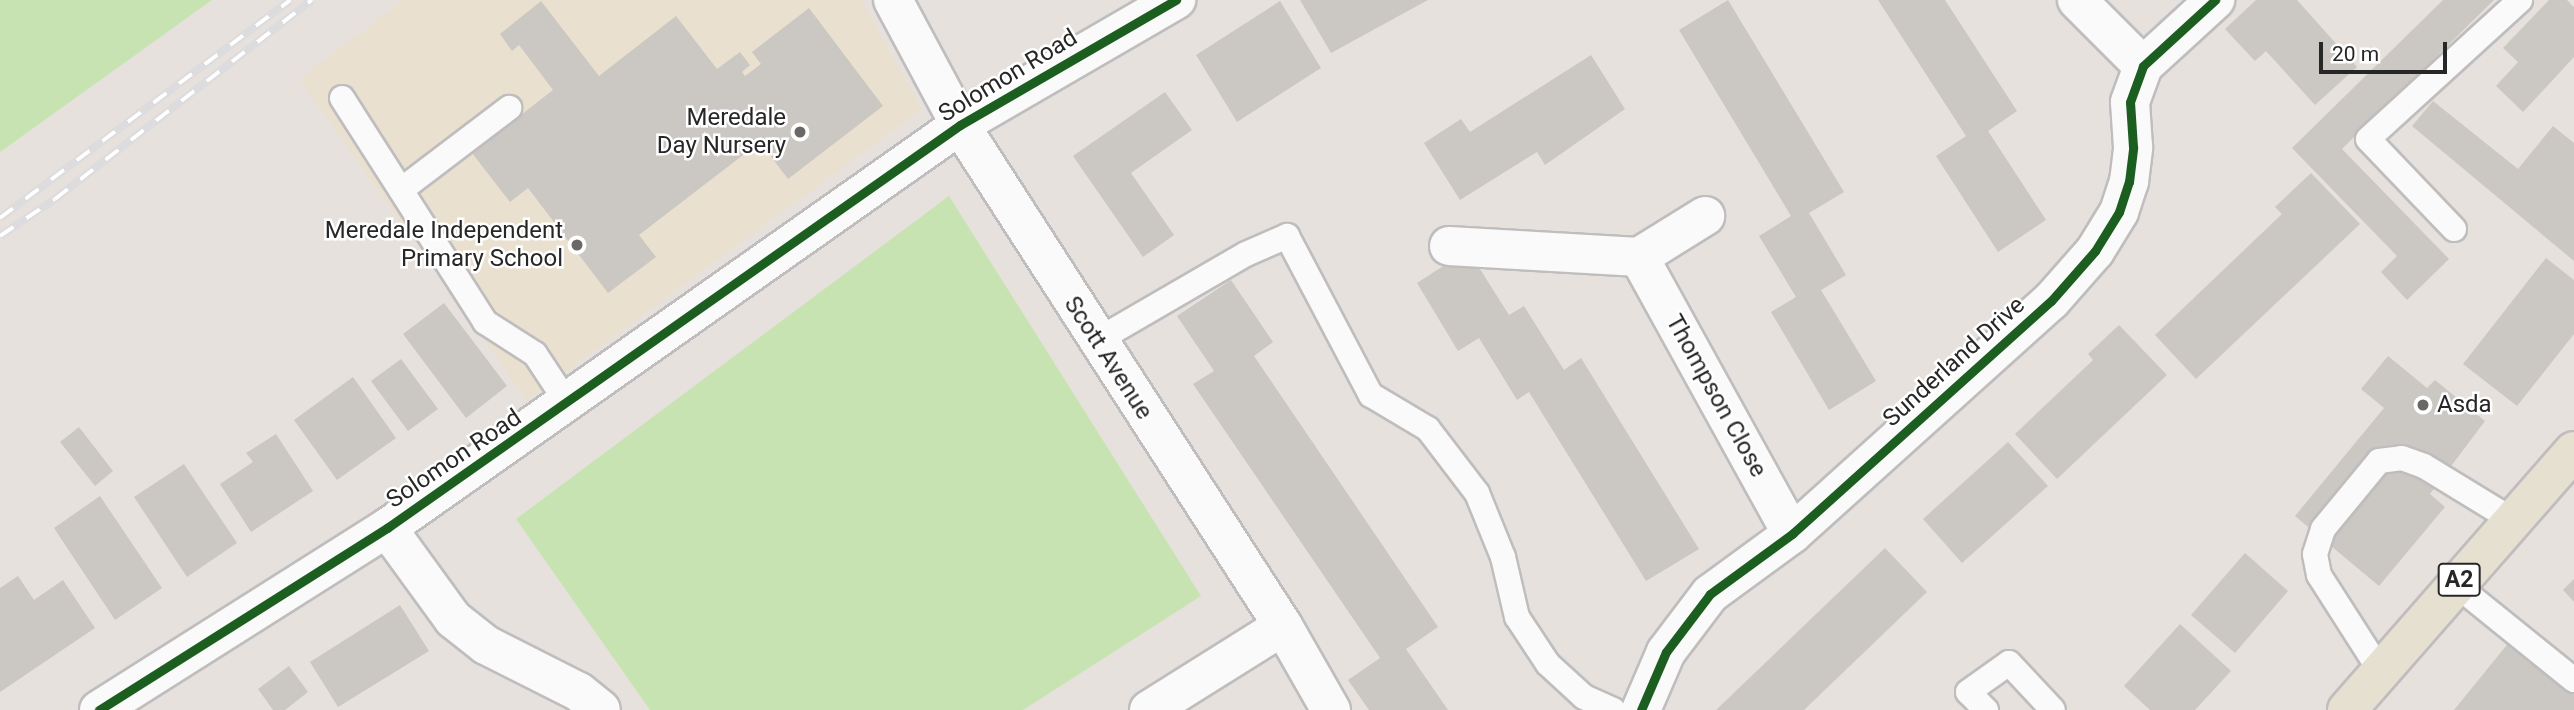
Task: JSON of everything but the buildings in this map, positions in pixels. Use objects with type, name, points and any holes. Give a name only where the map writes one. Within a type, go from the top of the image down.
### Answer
[{"type":"main road","name":"A2","points":[[2347,710],[2574,451]]},
{"type":"street","name":"Scott Avenue","points":[[893,0],[960,125],[1096,341],[1283,626],[1331,710]]},
{"type":"street","name":"Solomon Road","points":[[99,710],[387,528],[568,404],[960,125],[1176,0]]},
{"type":"street","points":[[2077,0],[2143,66]]},
{"type":"street","name":"Sunderland Drive","points":[[1640,710],[1666,652],[1702,603],[1792,534],[2051,301],[2095,251],[2119,212],[2129,182],[2133,147],[2130,102],[2143,66],[2215,0]]},
{"type":"street","points":[[1449,246],[1639,257],[1705,216]]},
{"type":"street","name":"Thompson Close","points":[[1639,257],[1792,534]]},
{"type":"street","points":[[387,528],[453,620],[486,645],[579,692],[601,710]]},
{"type":"street","points":[[1149,710],[1283,626]]},
{"type":"lane","points":[[2454,229],[2368,139],[2521,0]]},
{"type":"lane","points":[[342,98],[485,322],[535,354],[568,404]]},
{"type":"lane","points":[[401,190],[509,108]]},
{"type":"lane","points":[[1096,341],[1246,254],[1287,236],[1371,395],[1428,429],[1477,492],[1503,557],[1517,618],[1548,664],[1584,698],[1613,710]]},
{"type":"lane","points":[[2381,672],[2319,575],[2315,554],[2323,529],[2379,461],[2402,458],[2424,466],[2514,521]]},
{"type":"lane","points":[[2455,584],[2574,680]]},
{"type":"lane","points":[[1986,710],[1968,692],[2009,663],[2053,710]]},
{"type":"shaded area","name":"Meredale Independent Primary School","points":[[404,0],[861,0],[922,109],[527,400],[299,79]]},
{"type":"green space","points":[[0,0],[212,0],[0,152]]},
{"type":"green space","points":[[949,196],[1201,596],[1023,710],[650,710],[516,519]]},
{"type":"railway","points":[[0,218],[290,0]]},
{"type":"railway","points":[[0,236],[55,199],[312,0]]},
{"type":"cycle path","points":[[99,710],[387,528],[960,125],[1176,0]]},
{"type":"cycle path","points":[[1641,710],[1666,652],[1710,594],[1792,534],[2051,301],[2095,251],[2119,212],[2129,182],[2133,147],[2130,102],[2143,66],[2215,0]]},
{"type":"place","name":"Meredale Day Nursery","points":[[800,132]]},
{"type":"place","name":"Meredale Independent Primary School","points":[[577,245]]},
{"type":"place","name":"Asda","points":[[2423,405]]}]
